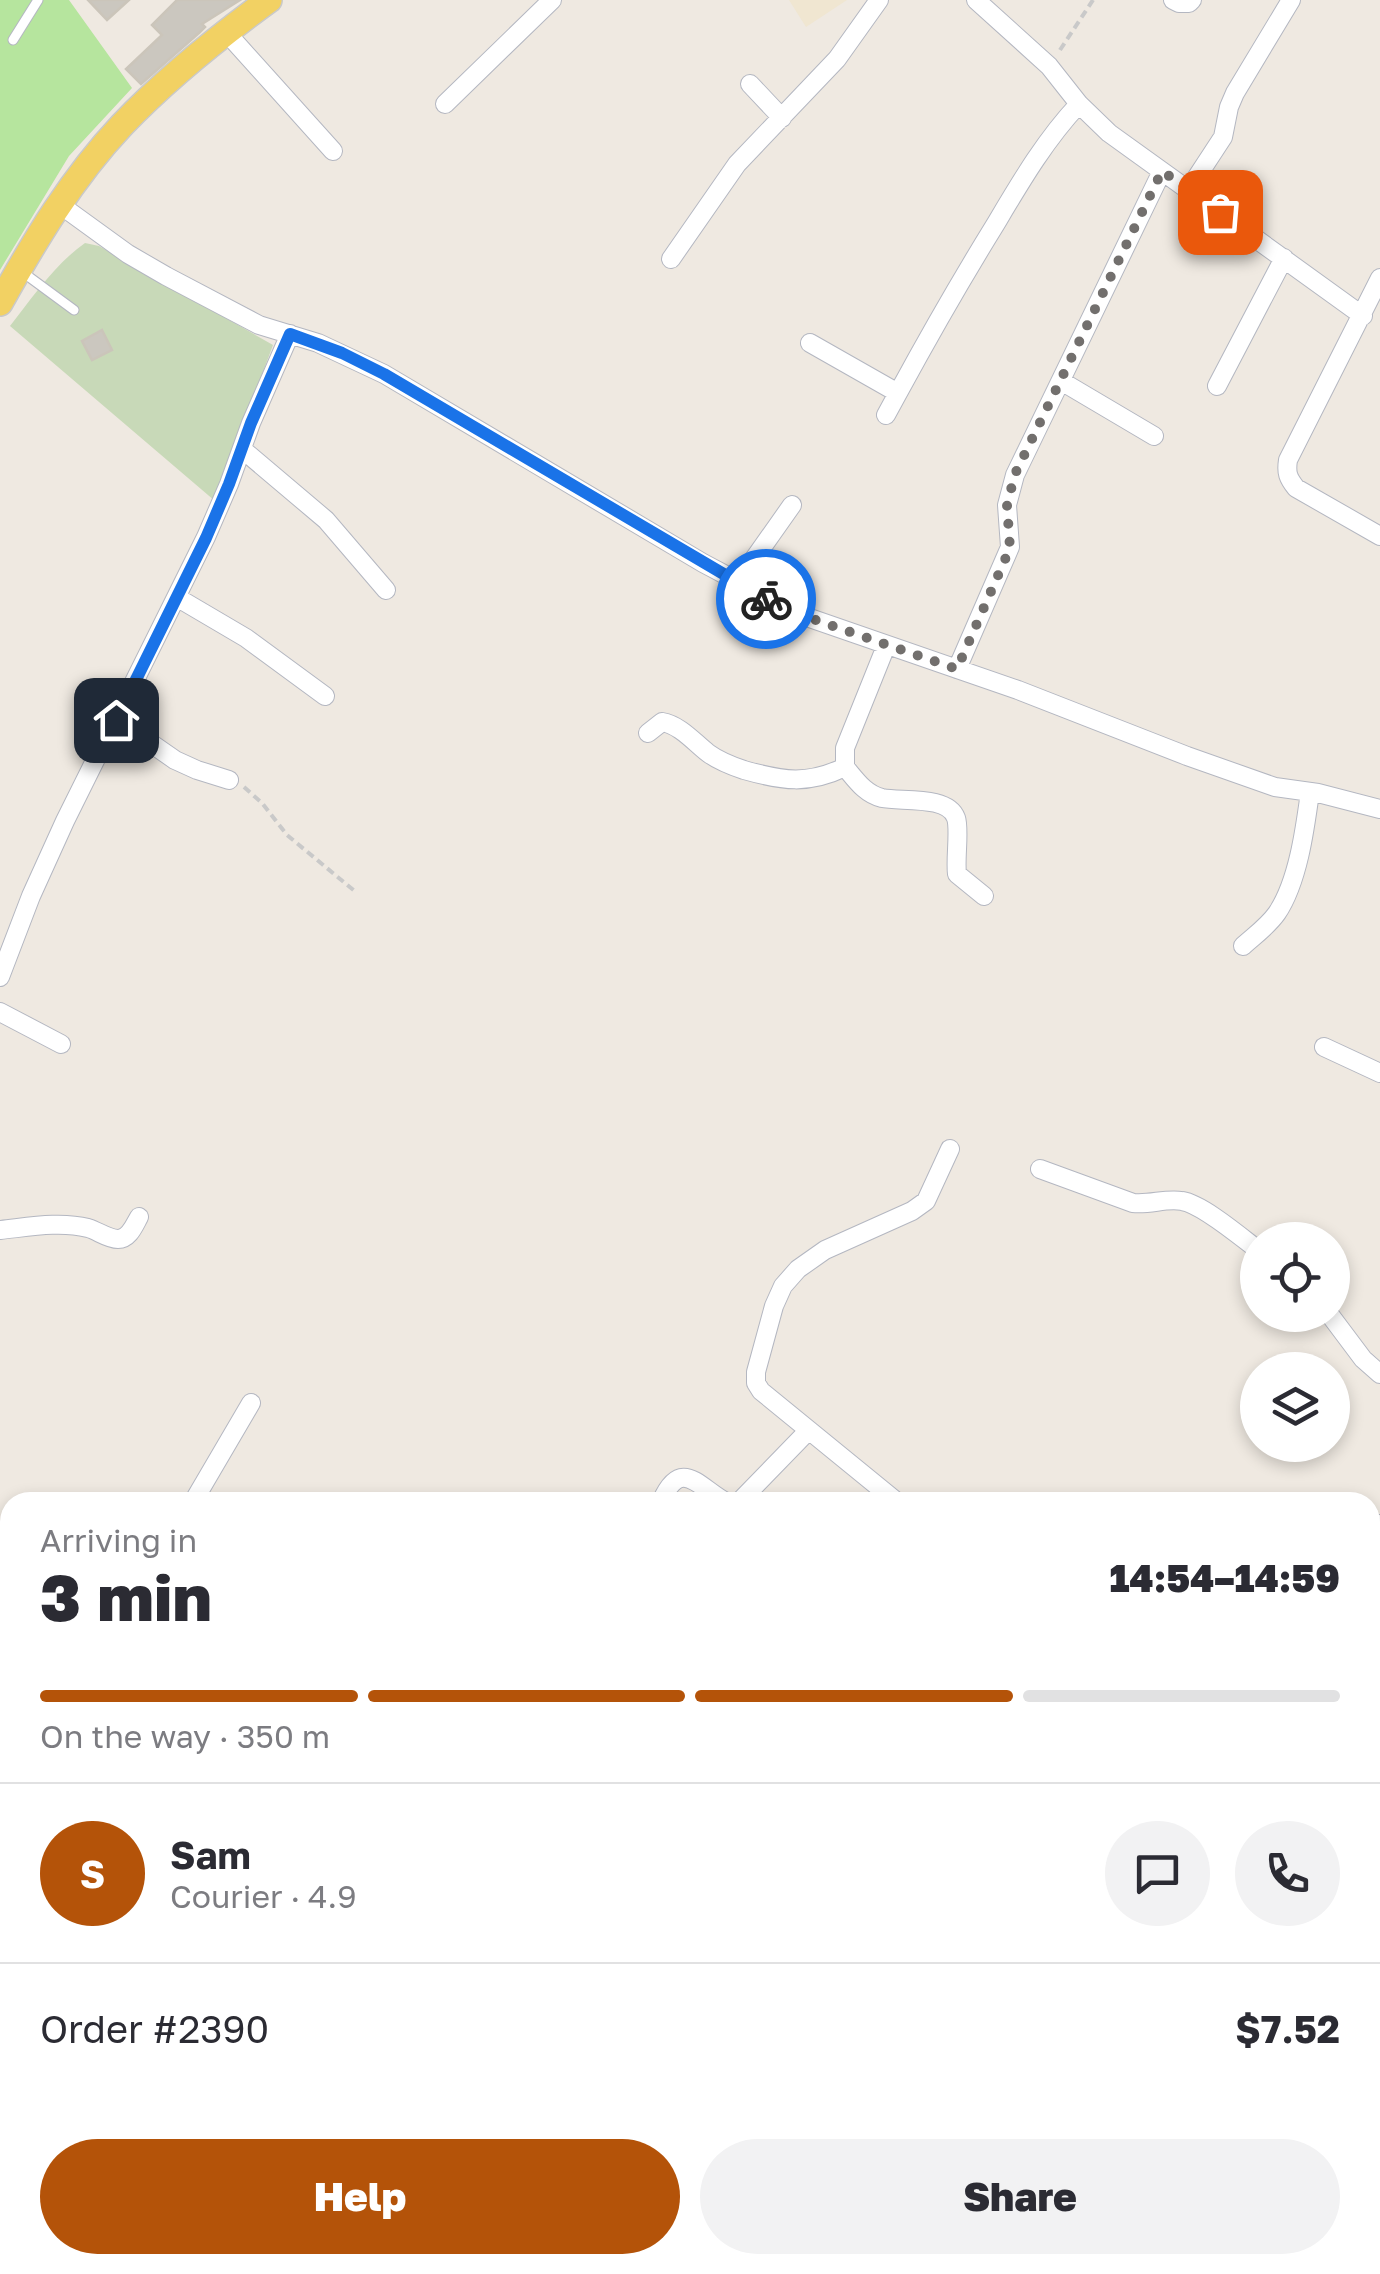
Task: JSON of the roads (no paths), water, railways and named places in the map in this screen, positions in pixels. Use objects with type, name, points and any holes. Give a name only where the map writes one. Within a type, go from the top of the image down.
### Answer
[{"type":"main road","points":[[0,303],[59,204],[122,125],[226,32],[269,0]]},
{"type":"street","points":[[446,104],[552,0]]},
{"type":"street","points":[[672,258],[736,164],[837,59],[879,0]]},
{"type":"street","points":[[976,0],[1049,66],[1079,104],[1109,133],[1363,316]]},
{"type":"street","points":[[1173,0],[1192,0]]},
{"type":"street","points":[[1189,190],[1222,137],[1235,93],[1291,0]]},
{"type":"street","points":[[226,32],[333,151]]},
{"type":"street","points":[[750,84],[782,118]]},
{"type":"street","points":[[886,415],[1010,199],[1079,104]]},
{"type":"street","points":[[957,669],[1010,548],[1007,505],[1015,474],[1162,171]]},
{"type":"street","points":[[59,204],[166,276],[238,315],[342,353],[384,374],[737,583],[801,615],[1096,718],[1187,756],[1275,786],[1380,809]]},
{"type":"street","points":[[1217,386],[1284,258]]},
{"type":"street","points":[[1380,278],[1287,468],[1288,479],[1296,488],[1380,536]]},
{"type":"street","points":[[0,978],[65,822],[214,520],[290,334]]},
{"type":"street","points":[[810,343],[898,393]]},
{"type":"street","points":[[1060,381],[1154,436]]},
{"type":"street","points":[[242,448],[326,520],[386,590]]},
{"type":"street","points":[[737,583],[792,506]]},
{"type":"street","points":[[178,598],[246,638],[325,696]]},
{"type":"street","points":[[886,646],[845,748],[845,768],[867,791],[880,798],[938,803],[950,809],[957,819],[957,874],[984,896]]},
{"type":"street","points":[[116,720],[174,760],[229,780]]},
{"type":"street","points":[[648,733],[662,722],[672,724],[713,757],[780,780],[825,777],[845,768]]},
{"type":"street","points":[[1243,946],[1274,917],[1286,897],[1305,829],[1310,792]]},
{"type":"street","points":[[0,1012],[61,1044]]},
{"type":"street","points":[[1324,1046],[1380,1073]]},
{"type":"street","points":[[884,1492],[761,1391],[756,1372],[783,1286],[826,1250],[926,1201],[950,1149]]},
{"type":"street","points":[[1040,1169],[1133,1203],[1170,1200],[1194,1205],[1240,1237]]},
{"type":"street","points":[[0,1230],[61,1224],[122,1239],[139,1217]]},
{"type":"street","points":[[1343,1332],[1380,1374]]},
{"type":"street","points":[[199,1492],[251,1404]]},
{"type":"street","points":[[749,1492],[808,1431]]},
{"type":"street","points":[[667,1492],[673,1482],[692,1478],[712,1492]]},
{"type":"lane","points":[[14,40],[38,0]]},
{"type":"lane","points":[[18,270],[74,310]]}]
